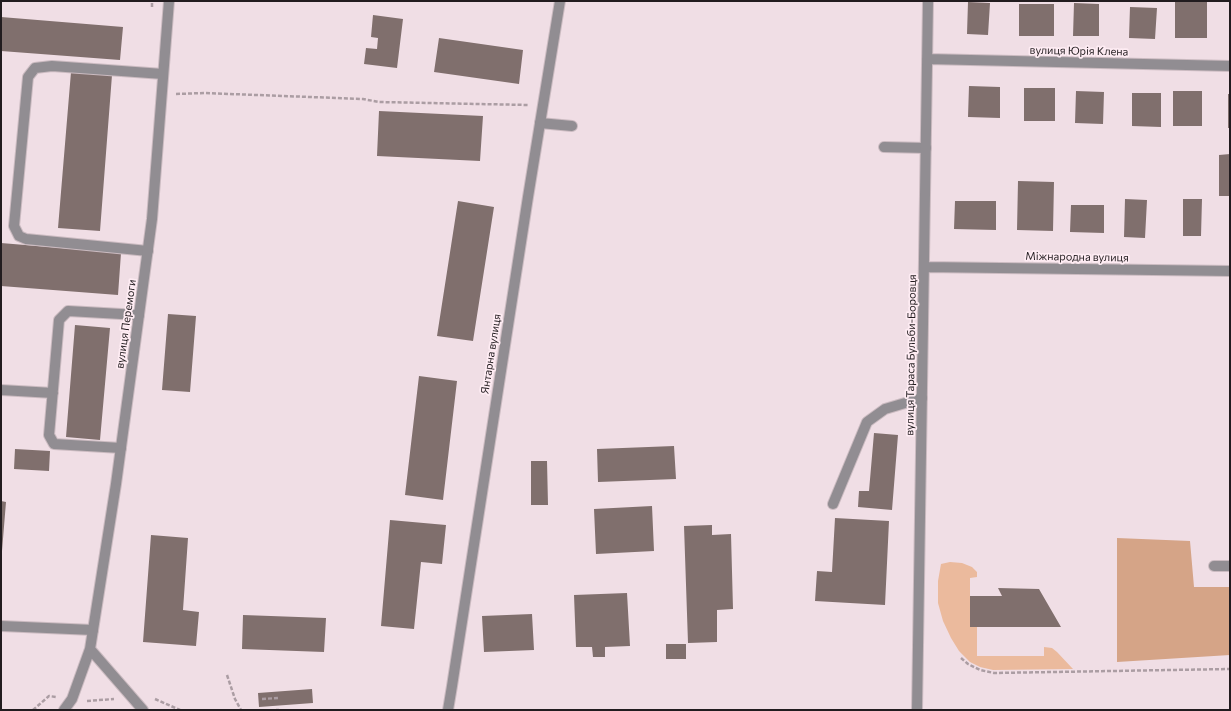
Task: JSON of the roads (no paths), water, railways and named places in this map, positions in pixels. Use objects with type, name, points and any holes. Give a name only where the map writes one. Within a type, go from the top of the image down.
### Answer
[{"type":"street","name":"вулиця Перемоги","points":[[64,710],[72,698],[90,649],[121,448],[152,219],[169,1]]},
{"type":"street","name":"Янтарна вулиця","points":[[448,710],[560,1]]},
{"type":"street","name":"вулиця Тараса Бульби-Боровця","points":[[917,710],[928,1]]},
{"type":"street","name":"вулиця Юрія Клена","points":[[928,59],[1230,66]]},
{"type":"street","points":[[148,251],[26,239],[19,236],[14,226],[28,78],[35,68],[52,66],[163,74]]},
{"type":"street","points":[[540,123],[572,126]]},
{"type":"street","points":[[884,147],[926,148]]},
{"type":"street","name":"Міжнародна вулиця","points":[[924,267],[1230,271]]},
{"type":"street","points":[[121,448],[54,444],[49,435],[59,320],[68,311],[139,315]]},
{"type":"street","points":[[1,390],[53,393]]},
{"type":"street","points":[[833,504],[866,422],[885,409],[922,398]]},
{"type":"street","points":[[1214,566],[1230,566]]},
{"type":"street","points":[[1,626],[93,630]]},
{"type":"street","points":[[90,649],[143,710]]}]
